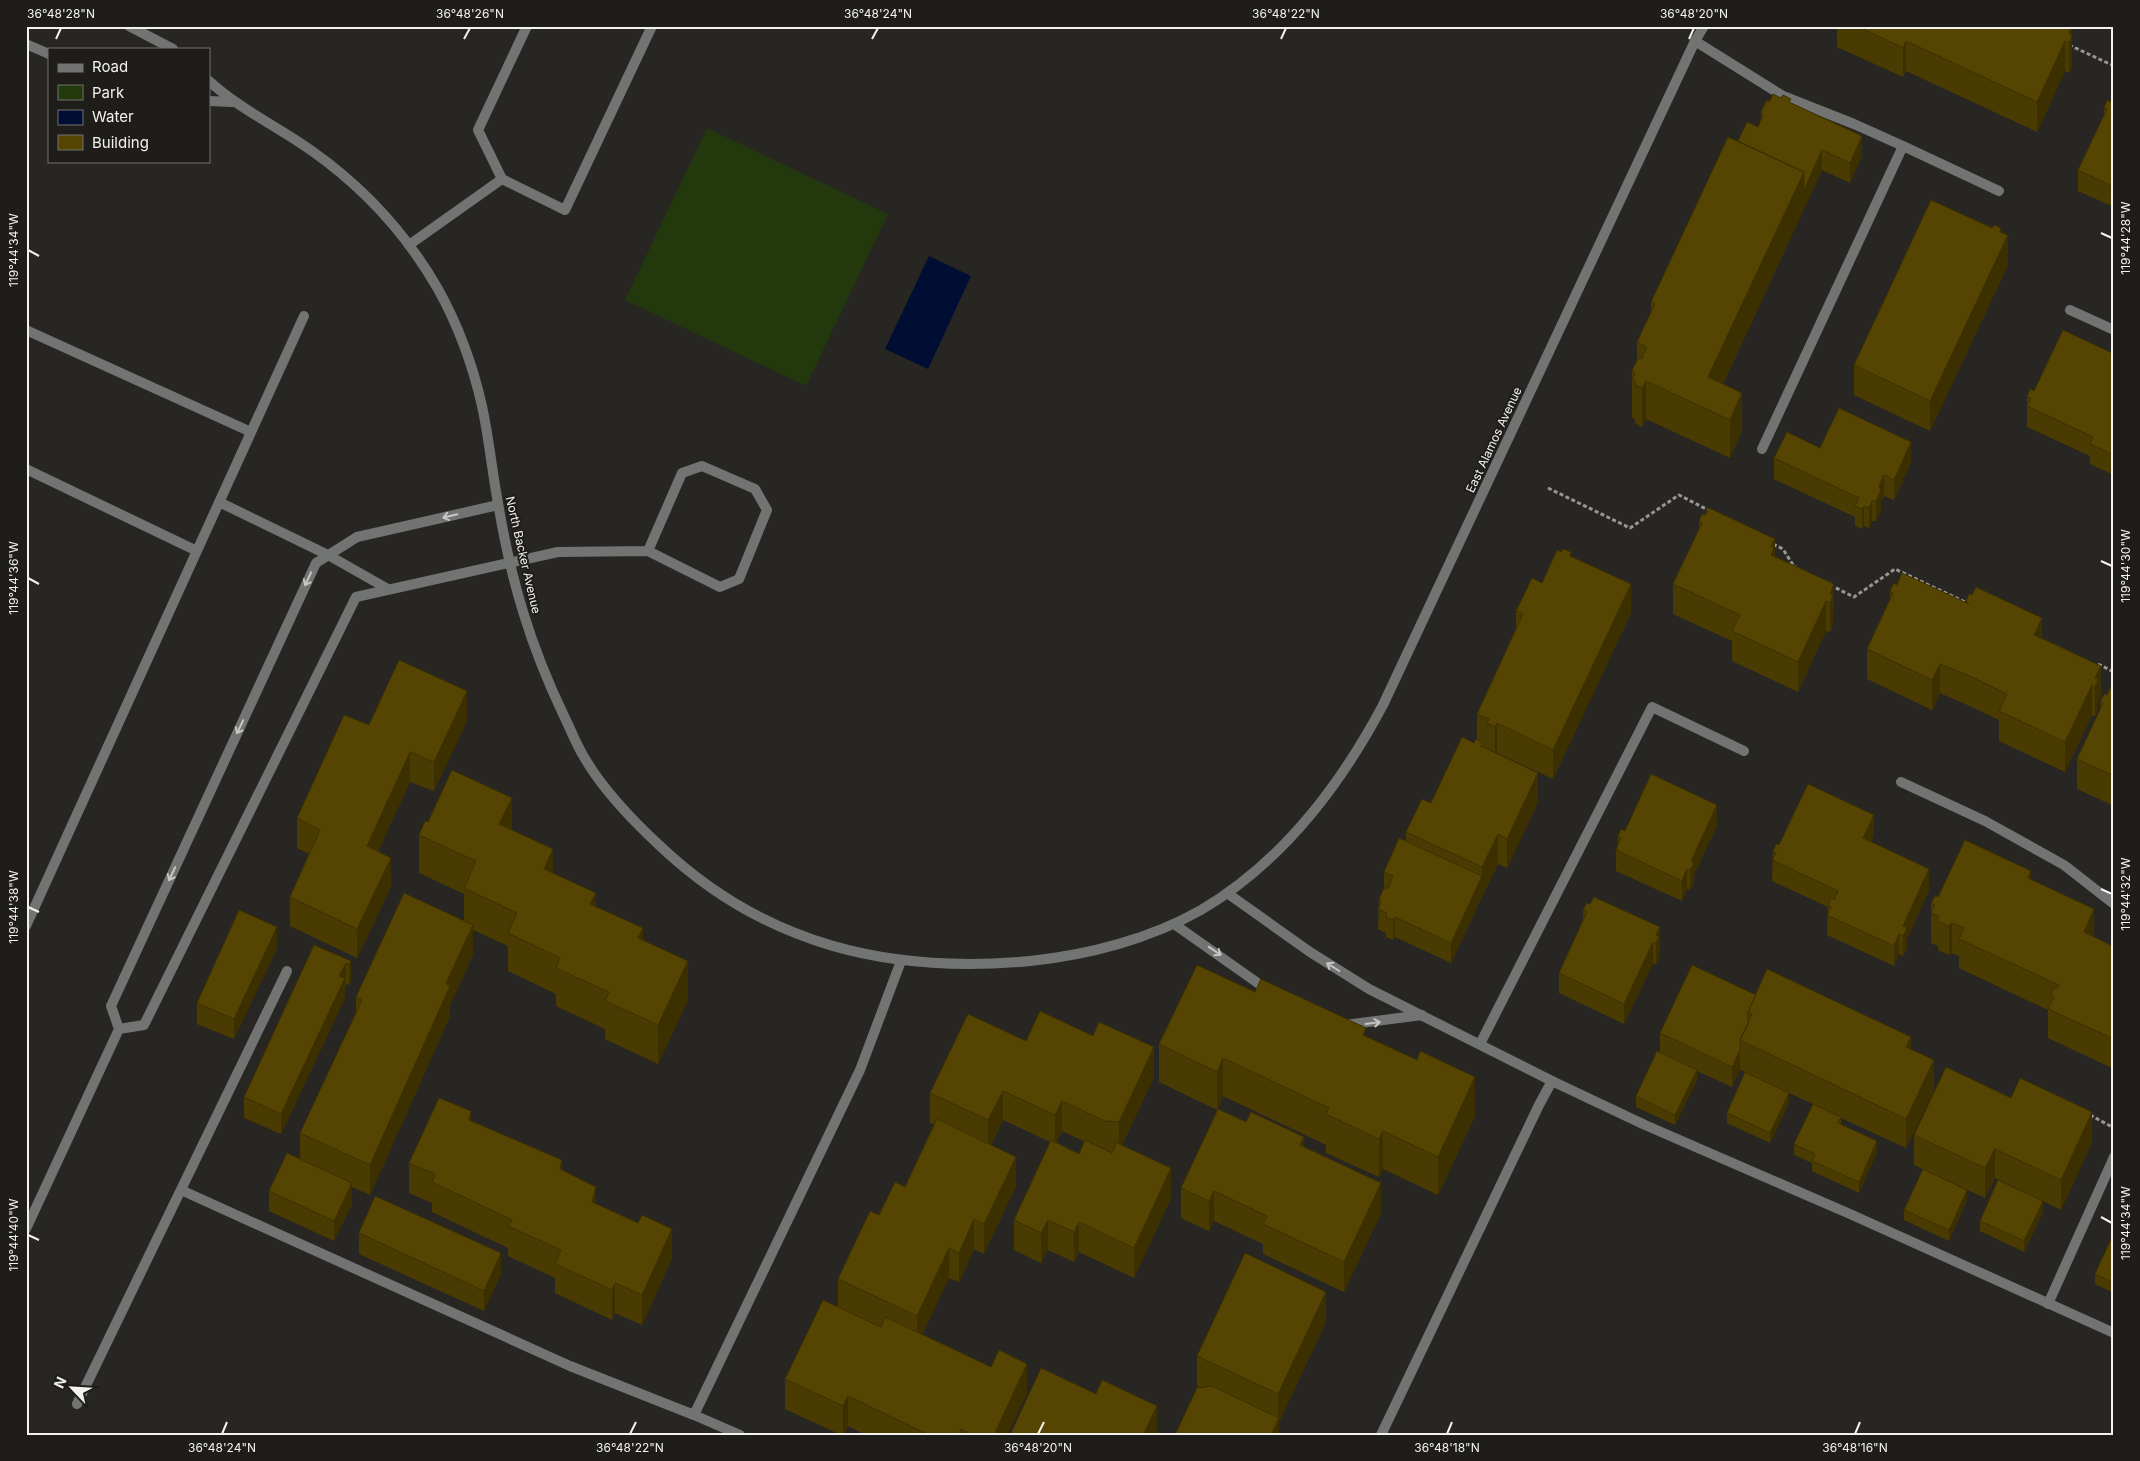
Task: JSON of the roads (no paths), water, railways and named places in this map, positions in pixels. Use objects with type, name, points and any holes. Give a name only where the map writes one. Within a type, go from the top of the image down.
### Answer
[{"type":"street","points":[[129,26],[171,48]]},
{"type":"street","points":[[527,26],[478,130],[502,179],[565,210],[652,26]]},
{"type":"street","name":"East Alamos Avenue","points":[[1280,847],[1320,805],[1342,775],[1364,741],[1383,705],[1695,41],[1704,26]]},
{"type":"street","points":[[1695,41],[1783,96],[1854,124],[1999,191]]},
{"type":"street","points":[[26,44],[48,54]]},
{"type":"street","name":"North Backer Avenue","points":[[210,82],[232,102],[312,151],[346,178],[378,208],[438,289],[463,342],[482,405],[498,504],[521,608],[543,671],[584,758],[626,814],[681,866],[736,906],[787,931],[840,949],[901,961],[982,965],[1066,957],[1123,942],[1174,924],[1227,893],[1280,847]]},
{"type":"street","name":"North Backer Avenue","points":[[210,101],[232,102]]},
{"type":"street","points":[[1762,449],[1903,146]]},
{"type":"street","points":[[408,246],[502,179]]},
{"type":"street","points":[[2070,310],[2114,330]]},
{"type":"street","points":[[26,926],[304,316]]},
{"type":"street","points":[[26,330],[251,432]]},
{"type":"street","points":[[119,1029],[144,1025],[356,597],[558,552],[648,551],[720,587],[740,579],[767,510],[755,489],[702,466],[682,472],[648,551]]},
{"type":"street","points":[[26,469],[197,551]]},
{"type":"street","points":[[219,502],[328,555],[388,589]]},
{"type":"street","points":[[26,1229],[119,1029],[111,1006],[316,563],[357,538],[498,504]]},
{"type":"street","points":[[1480,1044],[1652,707],[1744,751]]},
{"type":"street","points":[[1901,782],[1985,821],[2064,865],[2114,904]]},
{"type":"street","points":[[1227,893],[1333,968],[1369,989],[1552,1081],[1645,1125],[2114,1332]]},
{"type":"street","points":[[1174,924],[1278,998]]},
{"type":"street","points":[[694,1415],[860,1070],[901,961]]},
{"type":"street","points":[[77,1404],[287,970]]},
{"type":"street","points":[[1334,1025],[1354,1025],[1422,1015]]},
{"type":"street","points":[[1381,1435],[1552,1081]]},
{"type":"street","points":[[2048,1304],[2114,1157]]},
{"type":"street","points":[[181,1190],[570,1366],[740,1435]]},
{"type":"water","points":[[929,256],[971,276],[928,369],[885,349]]}]
